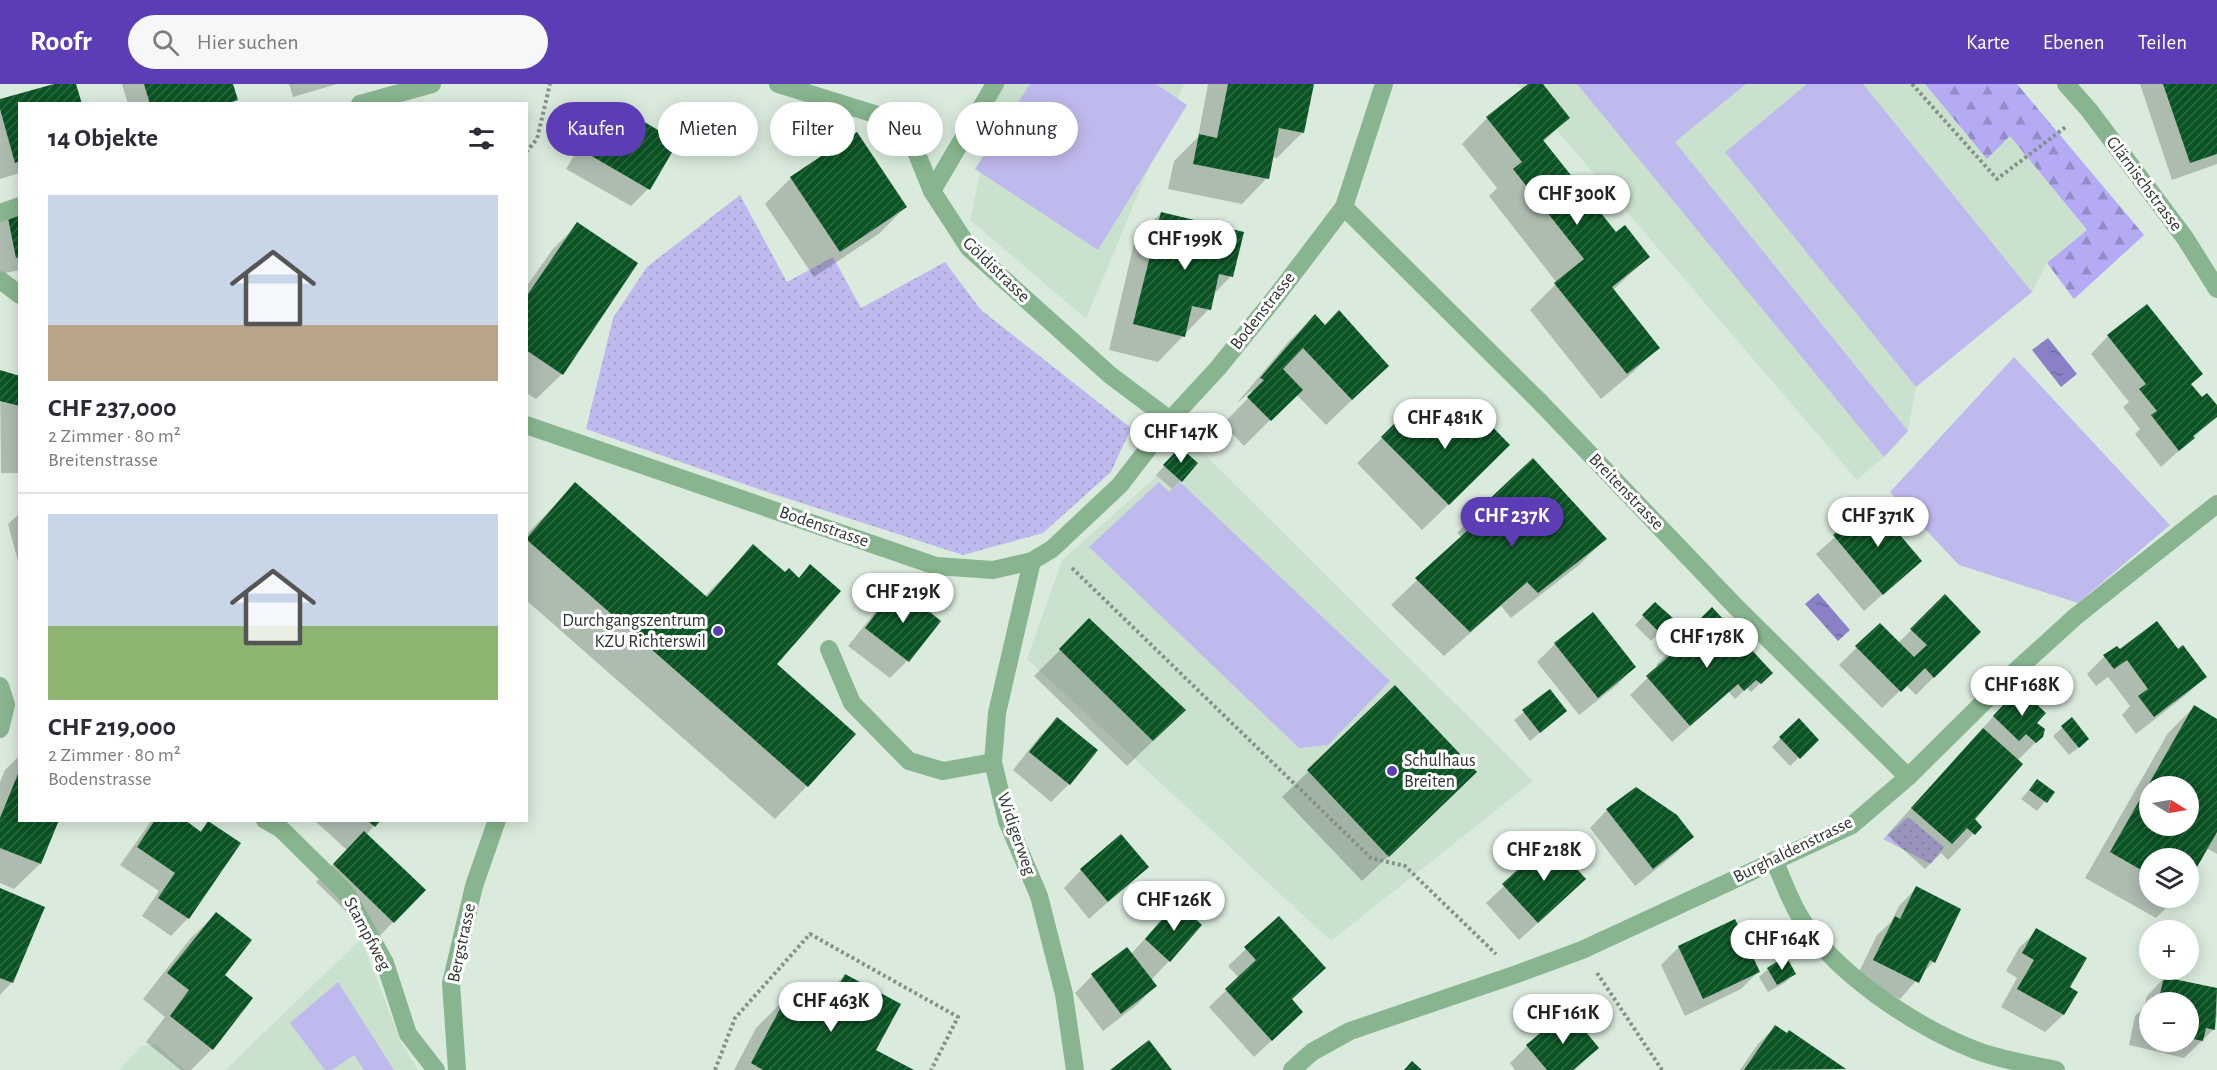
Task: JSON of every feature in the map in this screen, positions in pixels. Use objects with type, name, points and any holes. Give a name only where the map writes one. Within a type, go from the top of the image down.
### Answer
[{"type":"street","points":[[367,102],[432,84]]},
{"type":"street","name":"Göldistrasse","points":[[778,84],[881,116],[915,149],[932,191],[969,248],[1110,375],[1170,420]]},
{"type":"street","points":[[932,191],[995,84]]},
{"type":"street","name":"Bodenstrasse","points":[[528,426],[936,566],[993,570],[1032,561],[1052,549],[1120,485],[1170,420],[1218,368],[1344,207],[1384,84]]},
{"type":"street","name":"Glärnischstrasse","points":[[2066,84],[2089,110],[2185,238],[2217,289]]},
{"type":"street","name":"Breitenstrasse","points":[[1344,207],[1541,403],[1736,608],[1908,777]]},
{"type":"street","points":[[0,213],[18,208]]},
{"type":"street","points":[[0,280],[12,296]]},
{"type":"street","name":"Burghaldenstrasse","points":[[1292,1070],[1312,1052],[1350,1031],[1582,950],[1852,825],[1908,777],[2009,677],[2075,617],[2217,504]]},
{"type":"street","name":"Widigerweg","points":[[1032,561],[997,713],[993,762],[1007,821],[1039,896],[1064,994],[1075,1070]]},
{"type":"street","points":[[829,649],[852,703],[909,761],[943,771],[993,762]]},
{"type":"street","points":[[0,686],[9,703],[0,729]]},
{"type":"street","name":"Stampfweg","points":[[269,822],[281,829],[346,893],[386,963],[408,1034],[436,1070]]},
{"type":"street","name":"Bergstrasse","points":[[456,1070],[451,983],[474,886],[496,822]]},
{"type":"street","points":[[1774,860],[1800,916],[1834,960],[1897,1011],[1977,1051],[2056,1070]]},
{"type":"path","points":[[528,150],[537,139],[550,84]]},
{"type":"path","points":[[1912,84],[1997,179],[2089,110]]},
{"type":"path","points":[[1052,549],[1371,858],[1405,866],[1518,974]]},
{"type":"path","points":[[715,1070],[735,1018],[810,934],[958,1017],[931,1070]]},
{"type":"path","points":[[1582,950],[1662,1070]]},
{"type":"shaded area","points":[[999,84],[1184,84],[1086,319],[970,220],[984,156],[1078,156],[1078,102],[995,102]]},
{"type":"shaded area","points":[[1030,84],[1156,84],[1187,105],[1098,250],[975,169],[983,156],[1078,156],[1078,102],[1018,102]]},
{"type":"shaded area","points":[[1517,84],[1925,84],[1987,158],[2010,135],[2087,231],[2047,263],[2032,292],[1916,387],[1908,431],[1884,457],[1857,480]]},
{"type":"shaded area","points":[[1577,84],[1746,84],[1675,142],[1908,431],[1884,457]]},
{"type":"shaded area","points":[[1807,84],[1863,84],[2032,292],[1916,387],[1725,152]]},
{"type":"shaded area","points":[[740,195],[787,282],[833,257],[861,308],[945,262],[981,310],[1131,428],[1111,472],[1043,533],[963,555],[764,491],[586,429],[613,318],[647,267]]},
{"type":"shaded area","points":[[2014,357],[2170,525],[2078,603],[1959,565],[1890,492]]},
{"type":"shaded area","points":[[1190,440],[1533,781],[1331,941],[1027,659],[1062,560],[1157,476],[1171,489],[1198,462],[1183,448]]},
{"type":"shaded area","points":[[1159,482],[1169,492],[1180,482],[1390,681],[1328,745],[1299,748],[1089,547]]},
{"type":"shaded area","points":[[1908,817],[1944,847],[1931,864],[1883,839]]},
{"type":"shaded area","points":[[361,939],[401,1042],[418,1070],[225,1070]]},
{"type":"shaded area","points":[[338,982],[394,1070],[364,1070],[354,1055],[332,1070],[325,1070],[290,1023]]},
{"type":"shaded area","points":[[156,1044],[185,1070],[119,1070],[142,1046]]},
{"type":"green space","points":[[1925,84],[2017,84],[2144,235],[2074,299],[2047,263],[2087,230],[2010,136],[1987,159]]},
{"type":"water","points":[[2048,338],[2077,374],[2061,387],[2032,350]]},
{"type":"water","points":[[1818,593],[1850,630],[1838,641],[1805,604]]},
{"type":"building","points":[[54,84],[76,84],[81,102],[18,102],[18,162],[15,163],[0,109],[0,99]]},
{"type":"building","points":[[144,84],[233,84],[238,100],[232,102],[149,102]]},
{"type":"building","points":[[1228,84],[1314,84],[1304,133],[1279,128],[1269,179],[1193,164],[1199,134],[1217,138]]},
{"type":"building","points":[[1528,84],[1543,84],[1570,118],[1543,140],[1616,232],[1625,225],[1650,257],[1612,287],[1660,348],[1627,374],[1554,283],[1584,259],[1513,169],[1522,162],[1486,117]]},
{"type":"building","points":[[2163,84],[2217,84],[2217,154],[2190,163]]},
{"type":"building","points":[[646,123],[658,130],[658,156],[670,156],[650,190],[592,156],[646,156]]},
{"type":"building","points":[[857,132],[867,147],[867,156],[873,156],[907,207],[840,252],[790,177],[821,156],[855,156],[855,133]]},
{"type":"building","points":[[18,210],[18,258],[16,258],[7,213]]},
{"type":"building","points":[[1161,212],[1244,232],[1233,277],[1219,274],[1211,310],[1192,306],[1185,337],[1133,324]]},
{"type":"building","points":[[577,222],[638,263],[563,375],[528,351],[528,294]]},
{"type":"building","points":[[2147,304],[2203,374],[2191,384],[2202,397],[2207,393],[2217,405],[2217,417],[2193,436],[2195,438],[2179,451],[2151,415],[2157,411],[2139,389],[2146,384],[2107,335]]},
{"type":"building","points":[[1339,310],[1389,366],[1352,400],[1303,348],[1283,369],[1303,390],[1271,421],[1247,397],[1264,380],[1260,378],[1315,314],[1325,325]]},
{"type":"building","points":[[0,370],[18,375],[18,406],[0,401]]},
{"type":"building","points":[[1419,399],[1457,437],[1480,414],[1510,445],[1449,505],[1381,437]]},
{"type":"building","points":[[1180,447],[1198,463],[1182,482],[1163,465]]},
{"type":"building","points":[[1533,458],[1607,539],[1538,593],[1527,582],[1470,632],[1415,578],[1488,512],[1481,507]]},
{"type":"building","name":"Durchgangszentrum KZU Richterswil","points":[[575,482],[707,597],[753,544],[785,572],[789,568],[799,578],[810,564],[841,591],[777,664],[856,734],[808,787],[528,541],[528,537]]},
{"type":"building","points":[[1872,502],[1922,561],[1883,595],[1833,535]]},
{"type":"building","points":[[897,586],[941,621],[909,662],[865,628]]},
{"type":"building","points":[[1945,594],[1981,632],[1934,678],[1925,668],[1901,692],[1855,646],[1880,623],[1914,657],[1927,645],[1910,629]]},
{"type":"building","points":[[1655,602],[1674,619],[1660,633],[1642,615]]},
{"type":"building","points":[[1712,607],[1773,673],[1761,684],[1756,680],[1744,691],[1738,684],[1690,726],[1646,676],[1676,650],[1673,646],[1682,637],[1693,648],[1706,636],[1695,624]]},
{"type":"building","points":[[1593,612],[1636,667],[1598,698],[1554,643]]},
{"type":"building","points":[[1089,618],[1186,710],[1153,741],[1059,649]]},
{"type":"building","points":[[2157,621],[2178,649],[2183,645],[2207,677],[2154,717],[2138,696],[2148,689],[2127,660],[2114,669],[2103,655],[2117,646],[2120,649]]},
{"type":"building","name":"Schulhaus Breiten","points":[[1395,685],[1477,772],[1389,857],[1307,770]]},
{"type":"building","points":[[2019,688],[2046,713],[2037,723],[2045,729],[2043,737],[2036,743],[2026,734],[2019,741],[1993,716]]},
{"type":"building","points":[[1550,689],[1567,711],[1540,733],[1522,710]]},
{"type":"building","points":[[2194,705],[2217,719],[2217,832],[2199,864],[2199,848],[2139,848],[2139,869],[2110,852],[2139,801],[2139,836],[2199,836],[2199,776],[2153,776]]},
{"type":"building","points":[[1057,717],[1098,750],[1070,785],[1029,752]]},
{"type":"building","points":[[2072,717],[2089,739],[2079,748],[2061,726]]},
{"type":"building","points":[[1799,718],[1819,740],[1800,759],[1779,737]]},
{"type":"building","points":[[1983,728],[2023,764],[1975,819],[1982,827],[1975,835],[1967,828],[1952,844],[1911,808]]},
{"type":"building","points":[[18,774],[18,822],[58,822],[41,864],[0,848],[0,818]]},
{"type":"building","points":[[2037,779],[2055,792],[2047,803],[2029,790]]},
{"type":"building","points":[[1636,787],[1677,815],[1694,837],[1653,869],[1606,809]]},
{"type":"building","points":[[154,822],[188,822],[201,832],[210,822],[241,843],[189,919],[158,898],[175,873],[137,847]]},
{"type":"building","points":[[369,822],[379,822],[375,827]]},
{"type":"building","points":[[364,831],[426,890],[394,923],[333,864]]},
{"type":"building","points":[[1121,834],[1149,867],[1108,902],[1080,869]]},
{"type":"building","points":[[1550,840],[1586,879],[1538,923],[1502,884]]},
{"type":"building","points":[[1916,886],[1961,909],[1935,963],[1930,960],[1919,983],[1873,960],[1895,916],[1900,919]]},
{"type":"building","points":[[0,888],[45,907],[13,983],[0,978]]},
{"type":"building","points":[[1177,902],[1202,925],[1170,962],[1145,939]]},
{"type":"building","points":[[216,912],[252,940],[225,975],[253,998],[213,1050],[170,1016],[189,990],[167,973]]},
{"type":"building","points":[[1279,916],[1326,968],[1292,999],[1303,1012],[1272,1041],[1225,989],[1256,960],[1244,947]]},
{"type":"building","points":[[1735,919],[1760,972],[1703,999],[1678,946]]},
{"type":"building","points":[[2036,928],[2087,958],[2070,987],[2078,992],[2064,1015],[2017,989],[2034,960],[2022,953]]},
{"type":"building","points":[[1127,947],[1157,986],[1121,1014],[1091,974]]},
{"type":"building","points":[[1786,956],[1796,974],[1777,985],[1767,968]]},
{"type":"building","points":[[845,974],[901,1004],[876,1050],[914,1070],[763,1070],[751,1063],[788,994],[824,1013]]},
{"type":"building","points":[[2163,980],[2178,980],[2217,988],[2215,1030],[2206,1028],[2203,1041],[2199,1040],[2199,992],[2160,992]]},
{"type":"building","points":[[1568,1010],[1599,1048],[1573,1070],[1547,1070],[1526,1045]]},
{"type":"building","points":[[1775,1025],[1787,1033],[1789,1030],[1846,1069],[1744,1070]]},
{"type":"building","points":[[1149,1040],[1172,1070],[1110,1070]]},
{"type":"building","points":[[1412,1061],[1422,1070],[1404,1070]]},
{"type":"place","name":"Durchgangszentrum KZU Richterswil","points":[[718,631]]},
{"type":"place","name":"Schulhaus Breiten","points":[[1392,771]]}]
